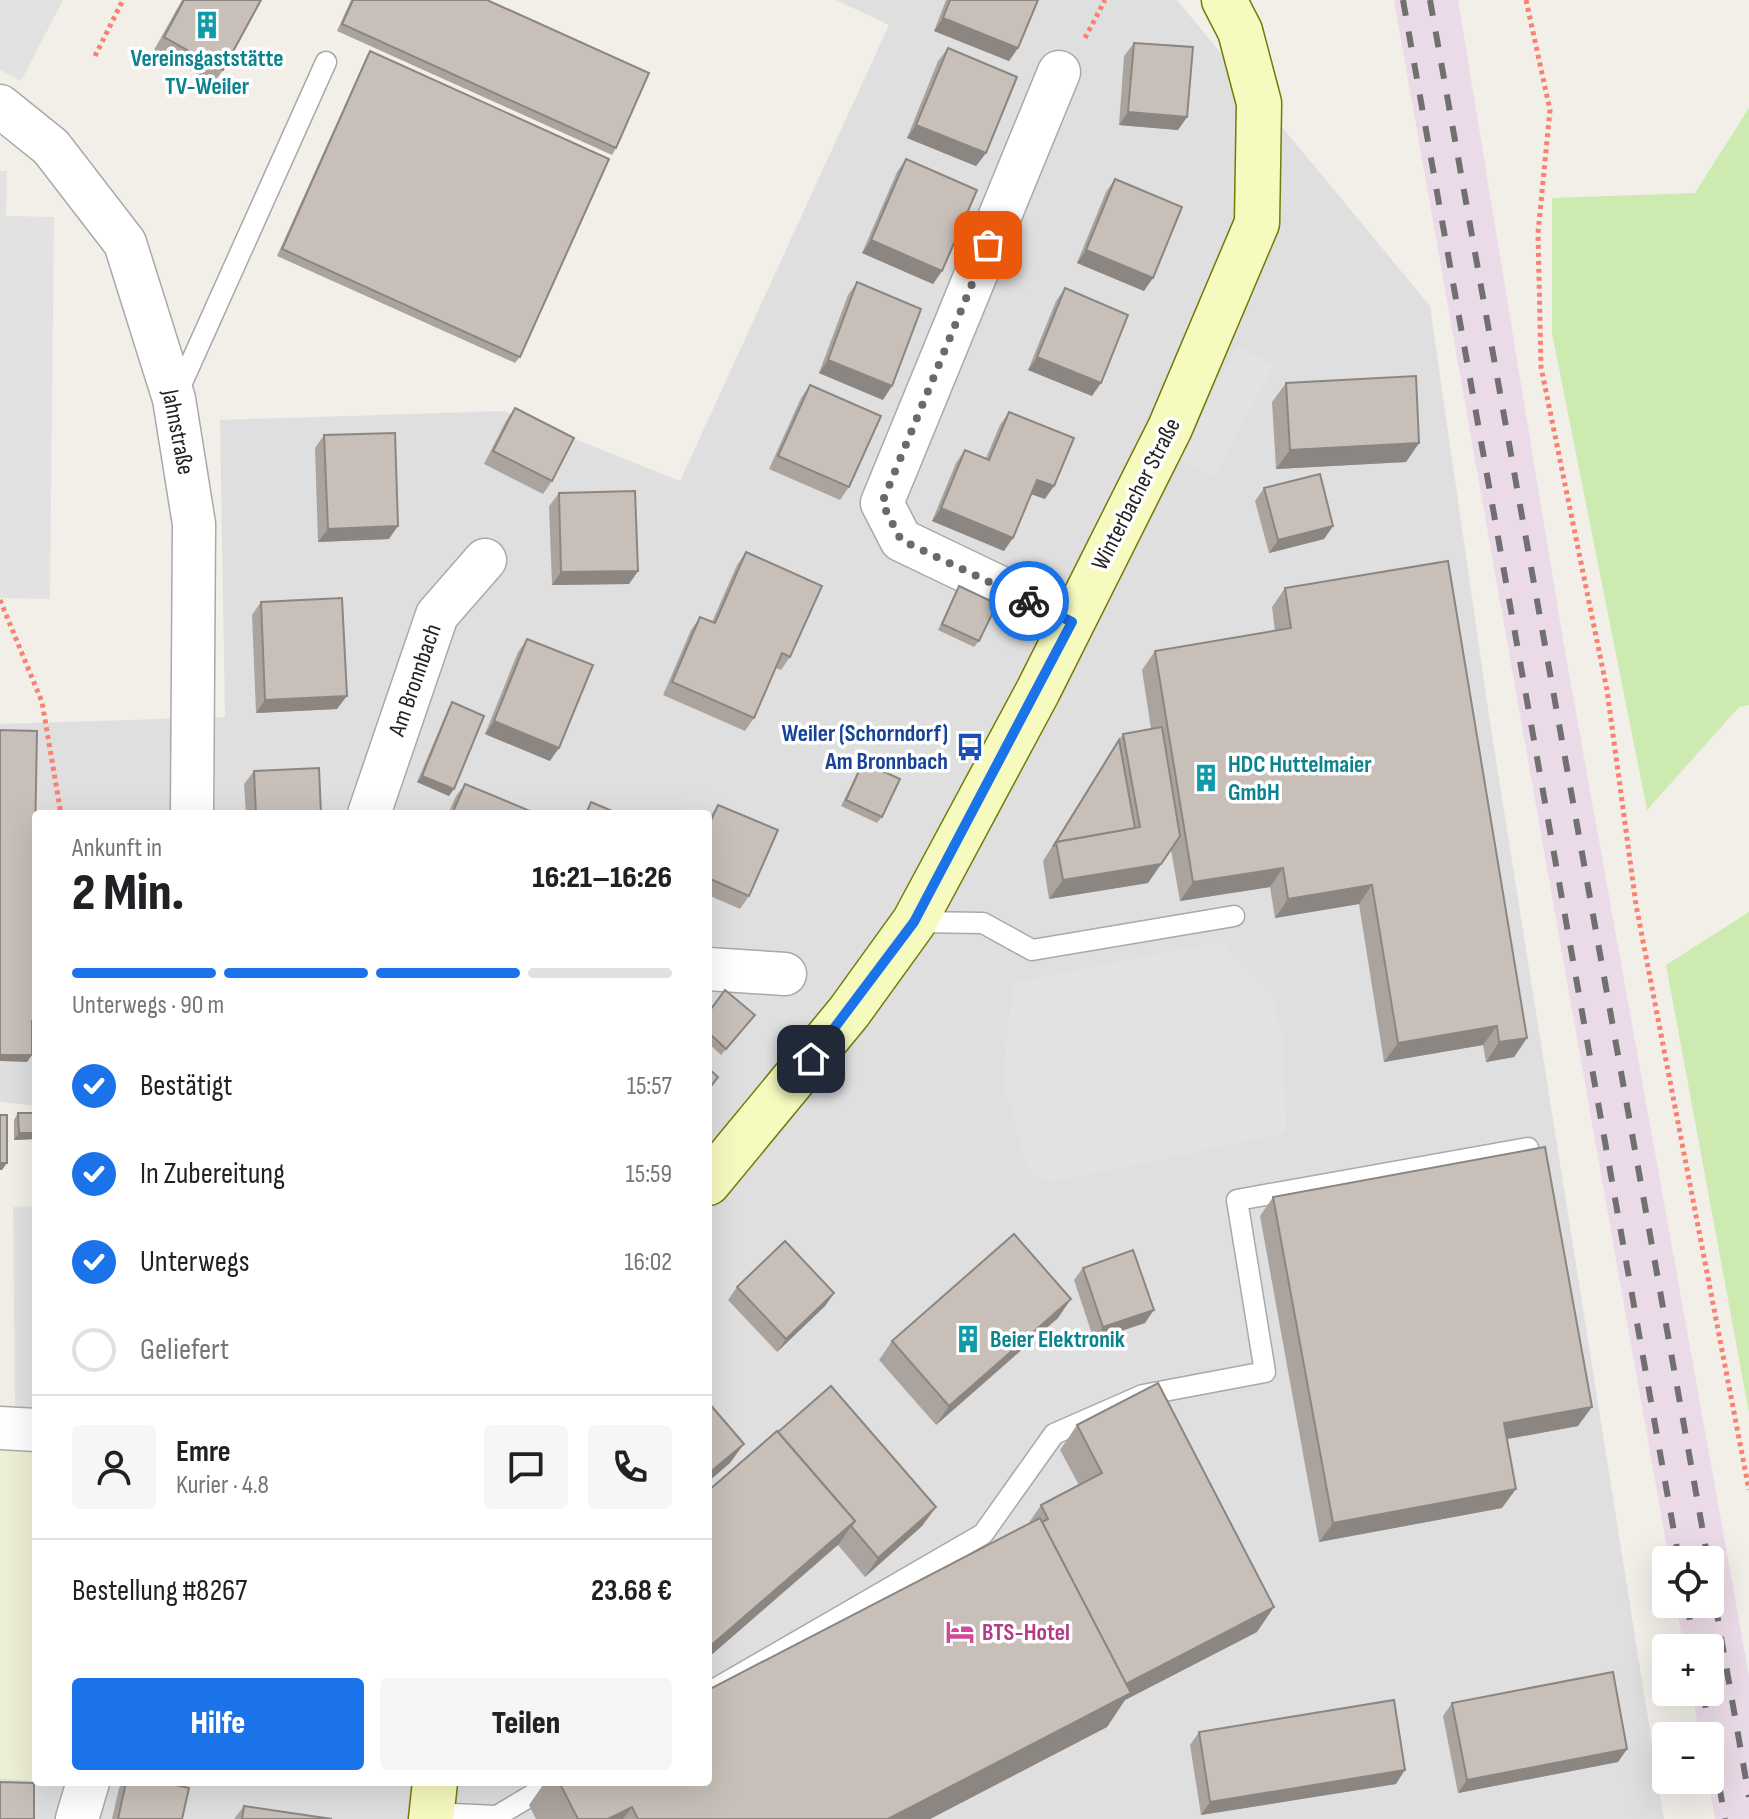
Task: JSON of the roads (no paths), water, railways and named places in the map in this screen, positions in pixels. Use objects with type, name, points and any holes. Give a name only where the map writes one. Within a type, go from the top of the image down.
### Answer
[{"type":"street","name":"Winterbacher Straße","points":[[712,1178],[849,1012],[914,922],[1170,428],[1257,223],[1259,103],[1240,31],[1224,0]]},
{"type":"street","points":[[1059,72],[882,503],[901,540],[1072,622]]},
{"type":"street","name":"Jahnstraße","points":[[0,106],[51,147],[125,243],[174,399],[194,524],[192,810]]},
{"type":"street","name":"Am Bronnbach","points":[[370,810],[437,615],[485,560]]},
{"type":"street","points":[[712,969],[785,974]]},
{"type":"street","points":[[0,1428],[32,1430]]},
{"type":"street","points":[[77,1819],[87,1786]]},
{"type":"lane","points":[[174,399],[326,62]]},
{"type":"lane","points":[[914,922],[983,923],[1032,950],[1234,916]]},
{"type":"lane","points":[[712,1691],[983,1534],[1054,1434],[1143,1395],[1265,1372],[1237,1200],[1528,1148]]},
{"type":"lane","points":[[433,1805],[497,1816],[547,1786]]},
{"type":"railway","points":[[1403,0],[1677,1546]]},
{"type":"railway","points":[[1430,0],[1706,1546]]},
{"type":"railway","points":[[1690,1618],[1692,1634]]},
{"type":"railway","points":[[1718,1618],[1749,1797]]},
{"type":"railway","points":[[1705,1706],[1725,1819]]},
{"type":"place","name":"Vereinsgaststätte TV-Weiler","points":[[207,25]]},
{"type":"place","name":"Weiler (Schorndorf) Am Bronnbach","points":[[970,747]]},
{"type":"place","name":"HDC Huttelmaier GmbH","points":[[1206,778]]},
{"type":"place","name":"Beier Elektronik","points":[[968,1339]]},
{"type":"place","name":"BTS-Hotel","points":[[960,1632]]}]
